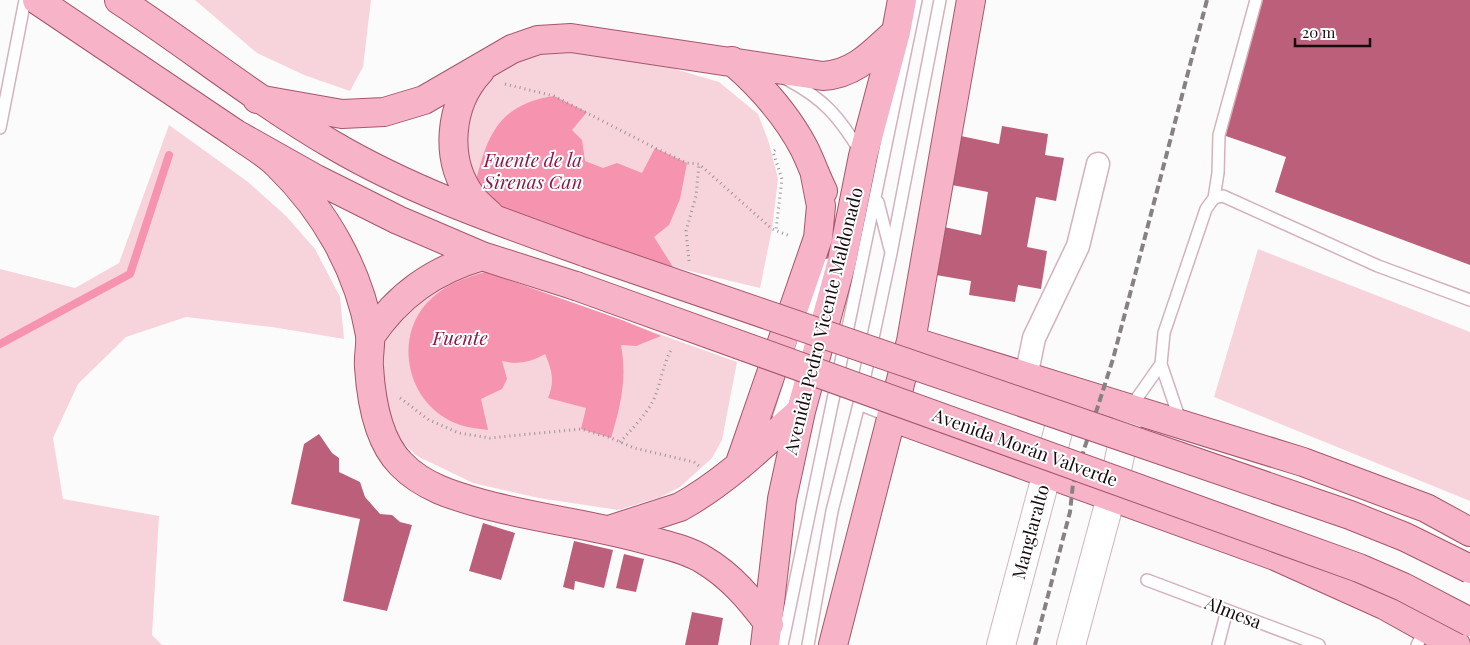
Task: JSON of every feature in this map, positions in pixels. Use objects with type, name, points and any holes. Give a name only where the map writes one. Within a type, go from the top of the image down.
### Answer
[{"type":"main road","points":[[37,0],[236,134],[276,164],[311,200],[338,242],[358,288],[370,337],[370,379],[383,436],[390,451],[402,465],[415,476],[458,497],[517,514],[612,530],[684,550],[703,559],[728,578],[750,600],[773,640]]},
{"type":"main road","name":"Avenida Pedro Vicente Maldonado","points":[[773,640],[782,498],[801,411],[842,262],[863,156],[896,32],[902,0]]},
{"type":"main road","points":[[833,645],[911,341],[971,0]]},
{"type":"main road","points":[[128,3],[257,99],[334,146],[405,182],[497,221],[1350,515],[1405,537],[1470,570]]},
{"type":"main road","points":[[257,99],[342,114],[384,112],[424,100],[480,71],[512,49],[538,40],[571,38],[823,76],[835,75],[849,71],[863,62],[896,32]]},
{"type":"main road","points":[[732,61],[754,80],[790,124],[804,148],[829,202],[838,231],[842,262]]},
{"type":"main road","points":[[480,71],[466,90],[458,109],[454,130],[454,154],[466,187],[472,197],[497,221]]},
{"type":"main road","name":"Avenida Morán Valverde","points":[[236,134],[316,179],[482,256],[576,286],[1359,568],[1402,587],[1470,622]]},
{"type":"main road","points":[[729,474],[815,247],[820,226],[821,206],[815,175]]},
{"type":"main road","points":[[370,337],[396,303],[417,285],[459,263],[482,256]]},
{"type":"main road","points":[[911,341],[1303,462],[1426,508],[1470,532]]},
{"type":"main road","name":"Manglaralto","points":[[1001,645],[1069,390]]},
{"type":"main road","points":[[1071,645],[1111,497],[1130,408]]},
{"type":"main road","points":[[612,530],[680,507],[729,474],[801,411]]},
{"type":"main road","points":[[891,417],[1275,556],[1352,589],[1422,636],[1456,645]]},
{"type":"main road","points":[[680,507],[676,529],[684,550]]},
{"type":"street","points":[[1026,377],[1034,338],[1078,246],[1098,164]]},
{"type":"lane","points":[[0,128],[25,0]]},
{"type":"lane","points":[[773,640],[810,505],[877,198],[916,0]]},
{"type":"lane","points":[[808,645],[832,511],[859,404],[891,253],[940,0]]},
{"type":"lane","points":[[1181,424],[1161,364],[1164,333],[1206,209],[1214,198],[1218,173],[1218,135],[1256,0]]},
{"type":"lane","points":[[732,61],[774,73],[811,92],[841,120],[863,156],[877,198],[891,253]]},
{"type":"lane","points":[[1214,198],[1222,196],[1378,266],[1470,300]]},
{"type":"lane","points":[[772,436],[838,231]]},
{"type":"lane","points":[[1130,408],[1161,364]]},
{"type":"lane","points":[[859,404],[891,417]]},
{"type":"lane","name":"Almesa","points":[[1147,580],[1319,645]]},
{"type":"lane","points":[[1218,645],[1227,610]]},
{"type":"path","points":[[480,71],[554,96],[655,148],[687,163],[699,164],[772,229],[815,247]]},
{"type":"path","points":[[370,379],[429,420],[459,433],[490,438],[581,429],[611,438],[634,448],[694,462],[729,474]]},
{"type":"shaded area","points":[[195,0],[371,0],[363,67],[350,91],[304,75],[257,53]]},
{"type":"shaded area","points":[[538,40],[648,61],[719,82],[758,114],[769,143],[778,179],[772,229],[760,288],[673,267],[510,219],[457,165],[466,90]]},
{"type":"shaded area","points":[[169,125],[248,182],[286,216],[315,249],[340,297],[344,339],[272,327],[186,317],[126,337],[78,384],[53,438],[63,499],[159,516],[152,635],[162,645],[0,645],[0,269],[75,288],[119,263]]},
{"type":"shaded area","points":[[1258,249],[1470,332],[1470,501],[1214,397]]},
{"type":"shaded area","points":[[486,272],[737,362],[722,440],[712,458],[680,487],[661,497],[618,510],[539,498],[473,483],[417,456],[401,441],[388,414],[378,325],[452,273]]},
{"type":"water","name":"Fuente de la Sirenas Can","points":[[554,96],[587,112],[572,130],[582,140],[585,161],[603,168],[617,163],[642,173],[655,148],[687,163],[680,199],[669,225],[654,237],[673,267],[510,219],[472,197],[487,144],[504,118],[517,108],[533,101]]},
{"type":"water","name":"Fuente","points":[[486,272],[622,320],[661,336],[636,346],[621,345],[623,357],[622,392],[611,438],[581,429],[586,408],[548,398],[552,376],[545,354],[524,362],[502,361],[507,379],[502,389],[481,399],[488,430],[467,427],[452,422],[433,409],[422,397],[410,366],[408,350],[416,318],[426,304],[439,292],[461,280]]},
{"type":"building","points":[[1262,0],[1470,0],[1470,265],[1275,192],[1286,157],[1223,135]]},
{"type":"building","points":[[1002,126],[1048,134],[1045,155],[1064,158],[1056,201],[1036,197],[1027,247],[1047,251],[1041,289],[1018,285],[1015,302],[969,295],[971,281],[936,275],[944,227],[981,235],[988,192],[952,185],[961,136],[999,144]]},
{"type":"building","points":[[319,434],[332,453],[339,458],[339,472],[360,482],[365,497],[380,514],[392,515],[400,522],[412,525],[387,611],[343,601],[360,519],[291,504],[304,444]]},
{"type":"building","points":[[483,523],[515,533],[501,580],[469,571]]},
{"type":"building","points":[[574,541],[613,550],[604,588],[575,581],[574,590],[563,587]]},
{"type":"building","points":[[624,554],[644,559],[636,592],[616,588]]},
{"type":"building","points":[[692,612],[723,618],[718,645],[685,645]]},
{"type":"waterway","points":[[0,344],[130,274],[169,155]]},
{"type":"railway","points":[[1035,645],[1070,512],[1073,484],[1113,359],[1207,0]]}]
